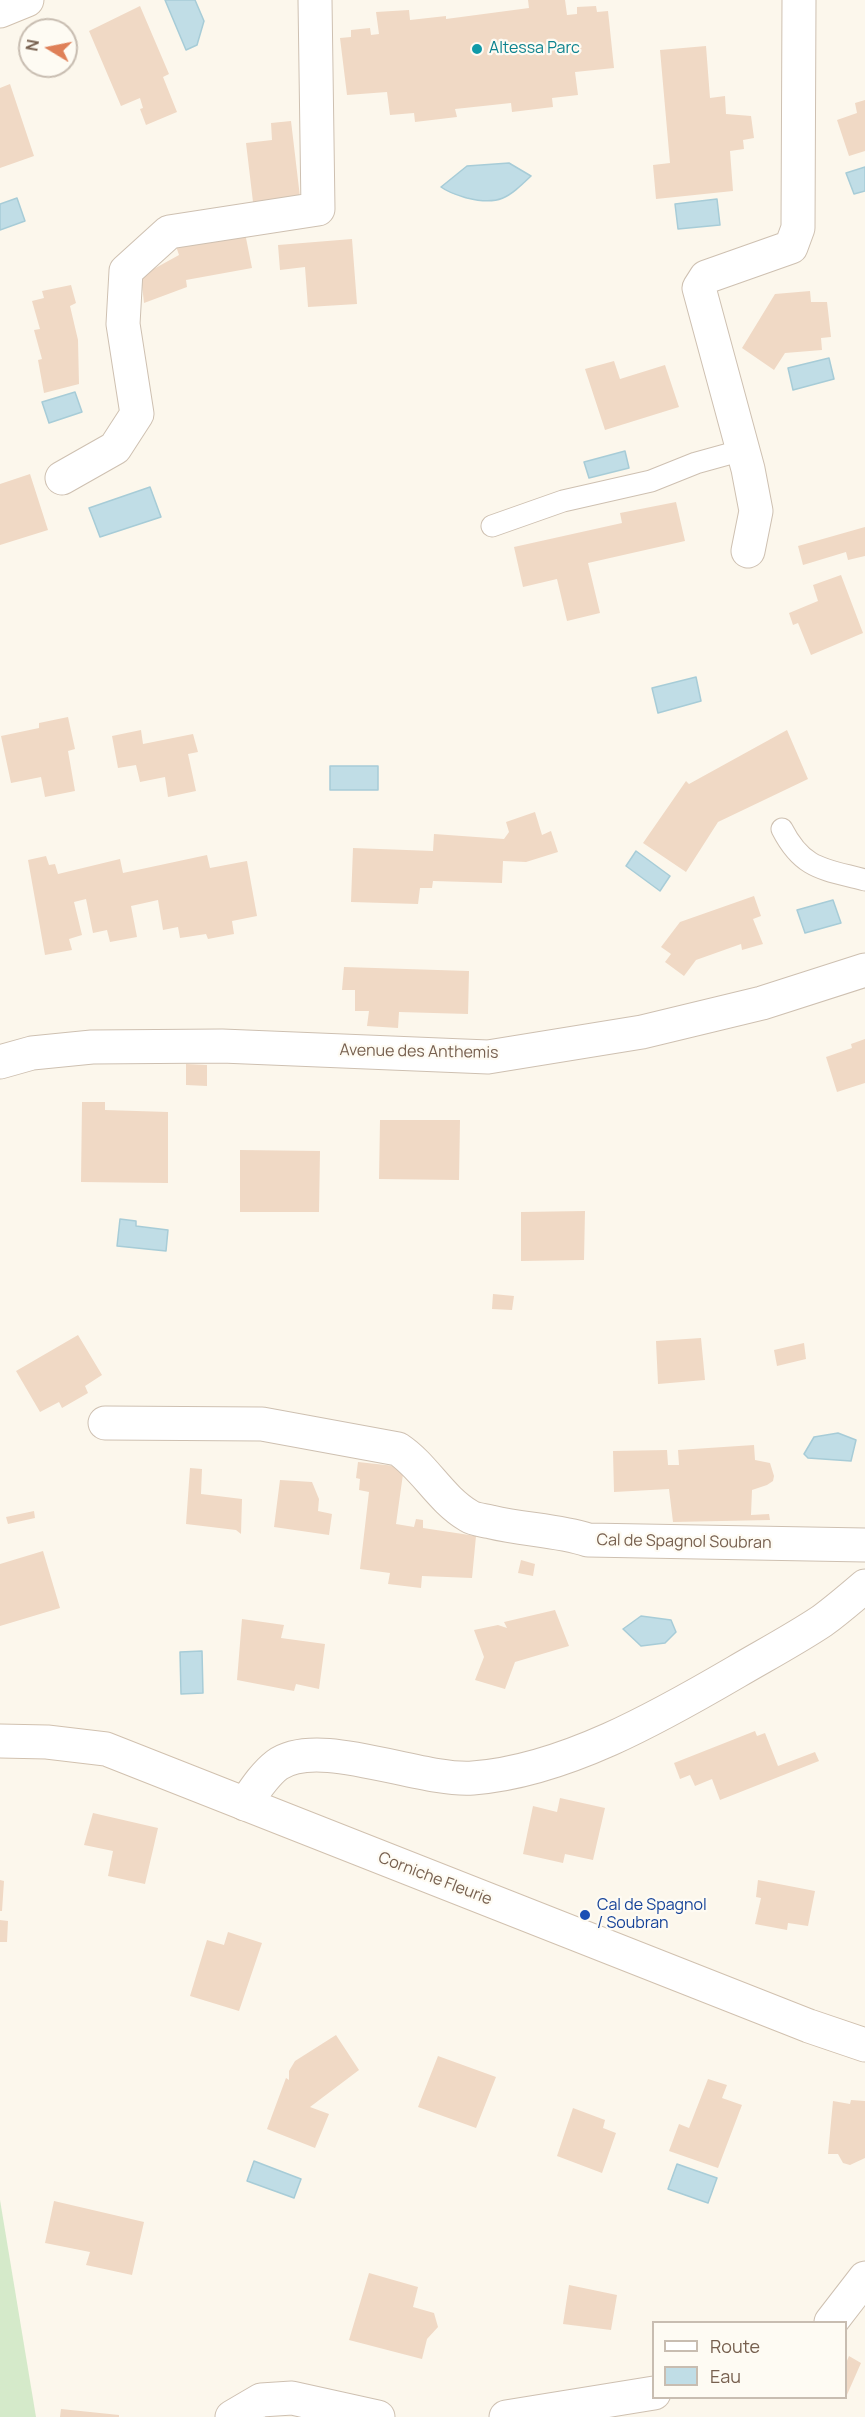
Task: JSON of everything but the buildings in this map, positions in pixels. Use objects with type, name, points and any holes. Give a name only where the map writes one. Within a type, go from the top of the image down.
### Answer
[{"type":"street","points":[[0,11],[27,0]]},
{"type":"street","points":[[62,478],[115,448],[137,414],[123,324],[126,271],[169,232],[318,209],[315,0]]},
{"type":"street","points":[[748,551],[756,511],[743,450],[699,288],[706,277],[791,247],[798,228],[799,0]]},
{"type":"street","name":"Avenue des Anthemis","points":[[0,1062],[32,1053],[116,1047],[222,1046],[488,1057],[642,1032],[762,1003],[837,981],[865,970]]},
{"type":"street","name":"Cal de Spagnol Soubran","points":[[105,1423],[262,1424],[398,1449],[414,1460],[445,1498],[471,1517],[527,1531],[566,1533],[588,1540],[865,1545]]},
{"type":"street","points":[[245,1804],[277,1765],[298,1755],[320,1753],[422,1773],[471,1778],[516,1770],[605,1743],[692,1698],[822,1621],[865,1586]]},
{"type":"street","name":"Corniche Fleurie","points":[[0,1741],[47,1742],[106,1749],[809,2026],[865,2045]]},
{"type":"street","points":[[832,2321],[865,2278]]},
{"type":"street","points":[[506,2417],[652,2393]]},
{"type":"street","points":[[232,2417],[261,2400],[292,2398],[378,2417]]},
{"type":"lane","points":[[492,526],[563,501],[651,481],[696,463],[743,450]]},
{"type":"lane","points":[[782,829],[793,850],[806,862],[865,880]]},
{"type":"green space","points":[[0,2200],[36,2417],[0,2417]]},
{"type":"water","points":[[165,0],[195,0],[204,21],[197,45],[186,50]]},
{"type":"water","points":[[509,163],[531,176],[516,190],[502,198],[478,200],[453,194],[441,187],[467,166]]},
{"type":"water","points":[[865,167],[865,191],[854,194],[846,173]]},
{"type":"water","points":[[17,198],[25,221],[0,230],[0,204]]},
{"type":"water","points":[[717,199],[720,225],[678,229],[675,204]]},
{"type":"water","points":[[829,358],[834,379],[793,390],[788,368]]},
{"type":"water","points":[[75,392],[82,412],[49,423],[42,402]]},
{"type":"water","points":[[625,451],[629,468],[589,478],[584,462]]},
{"type":"water","points":[[150,487],[161,517],[100,537],[89,508]]},
{"type":"water","points":[[696,677],[701,701],[658,713],[652,688]]},
{"type":"water","points":[[330,766],[378,766],[378,790],[330,790]]},
{"type":"water","points":[[636,851],[670,876],[660,891],[626,866]]},
{"type":"water","points":[[833,900],[841,923],[805,933],[797,910]]},
{"type":"water","points":[[120,1219],[136,1221],[136,1226],[168,1230],[166,1251],[117,1246]]},
{"type":"water","points":[[838,1433],[856,1440],[851,1461],[808,1458],[804,1454],[814,1437]]},
{"type":"water","points":[[641,1616],[671,1620],[676,1632],[665,1643],[641,1646],[623,1629]]},
{"type":"water","points":[[202,1651],[203,1693],[181,1694],[180,1652]]},
{"type":"water","points":[[254,2161],[301,2179],[294,2198],[247,2181]]},
{"type":"water","points":[[677,2164],[717,2178],[708,2203],[668,2189]]},
{"type":"place","name":"Altessa Parc","points":[[477,49]]},
{"type":"place","name":"Cal de Spagnol / Soubran","points":[[585,1915]]}]
